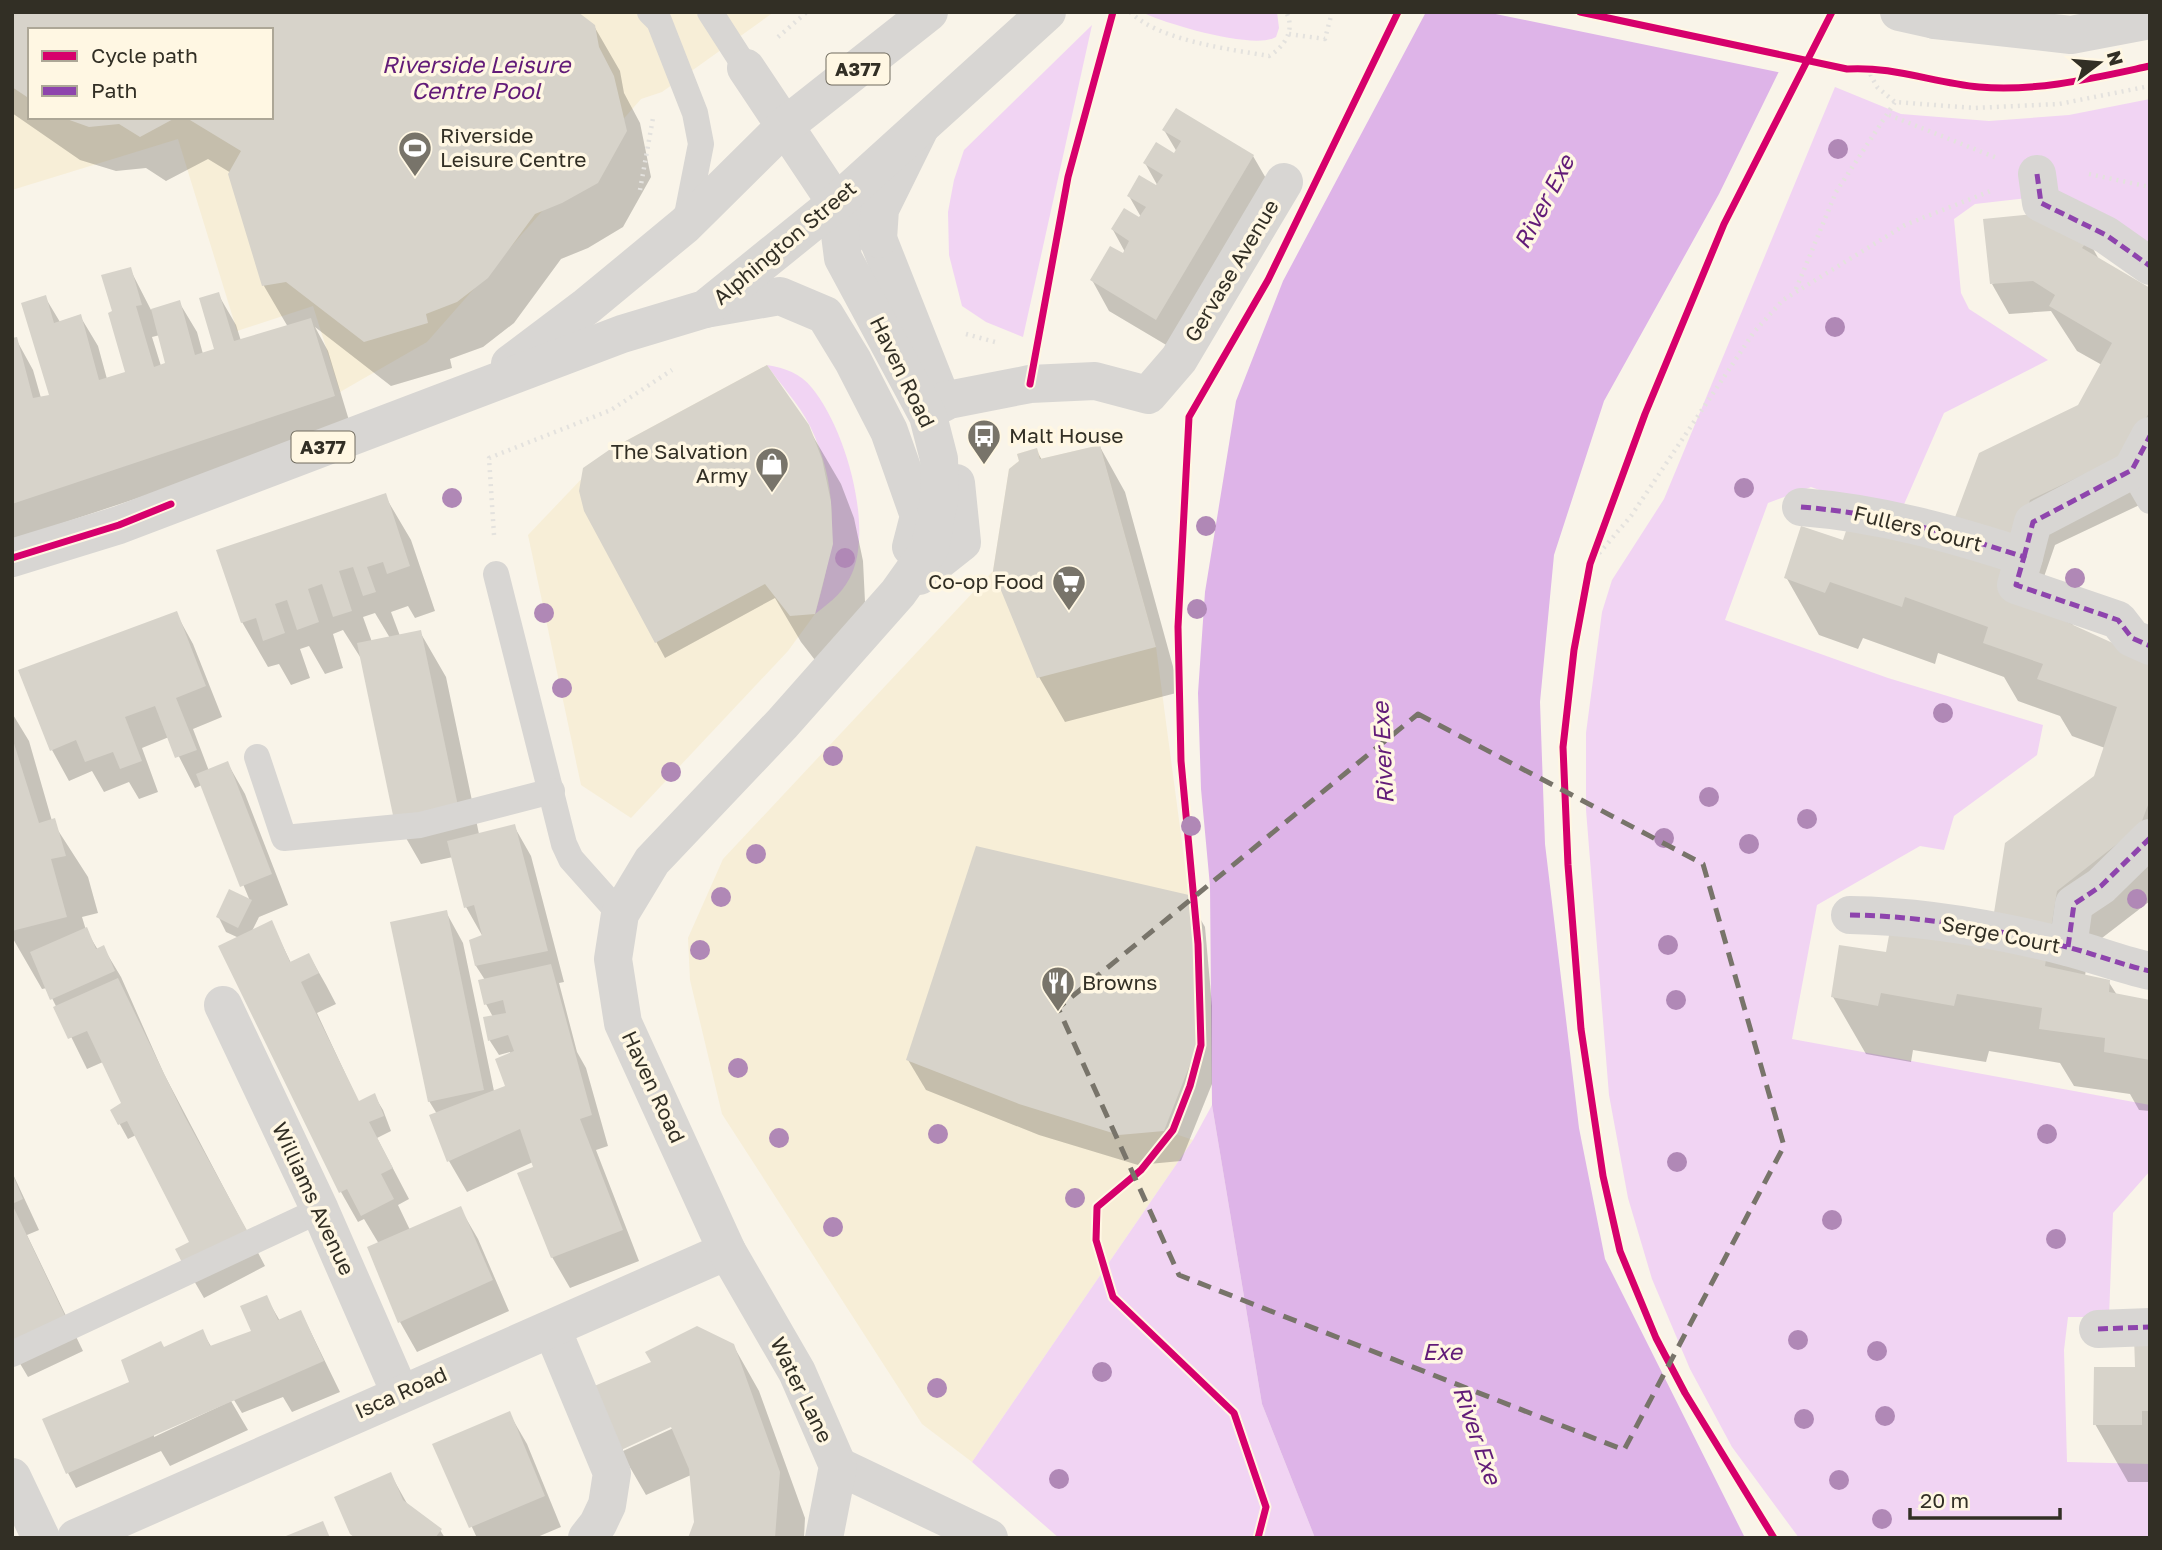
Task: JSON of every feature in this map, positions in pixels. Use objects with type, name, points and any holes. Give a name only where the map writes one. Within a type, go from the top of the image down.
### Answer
[{"type":"main road","name":"Alphington Street","points":[[475,391],[587,306],[685,225],[786,125],[929,12]]},
{"type":"main road","name":"Alphington Street","points":[[12,558],[119,525],[622,334],[705,309],[836,203],[1047,12]]},
{"type":"main road","points":[[1928,15],[2071,34],[2150,20]]},
{"type":"main road","points":[[746,68],[836,203]]},
{"type":"main road","name":"Haven Road","points":[[898,593],[962,542],[943,401],[878,239],[880,209],[922,123]]},
{"type":"main road","points":[[2037,174],[2040,203],[2106,234],[2150,266]]},
{"type":"main road","name":"Gervase Avenue","points":[[943,401],[1030,384],[1095,381],[1148,395],[1179,359],[1284,182]]},
{"type":"main road","name":"Haven Road","points":[[836,203],[878,239]]},
{"type":"main road","name":"Haven Road","points":[[726,1251],[623,1023],[613,958],[620,914],[652,861],[782,724],[898,593],[930,548],[940,494],[939,459],[928,416],[843,258],[836,203]]},
{"type":"main road","name":"Haven Road","points":[[705,309],[780,296],[824,315],[853,361],[889,431],[919,516],[898,593]]},
{"type":"main road","points":[[2150,436],[2141,485],[2033,522],[2017,585],[2118,620],[2132,638],[2150,646]]},
{"type":"main road","name":"Fullers Court","points":[[1801,507],[1838,510],[1944,531],[2024,557]]},
{"type":"main road","points":[[2068,947],[2074,904],[2101,886],[2150,838]]},
{"type":"main road","name":"Serge Court","points":[[1850,915],[1891,916],[1963,925],[2068,947],[2150,971]]},
{"type":"main road","name":"Williams Avenue","points":[[223,1005],[320,1210],[400,1393]]},
{"type":"main road","name":"Isca Road","points":[[76,1538],[726,1251]]},
{"type":"main road","name":"Water Lane","points":[[726,1251],[797,1372],[838,1466],[824,1538]]},
{"type":"main road","points":[[2098,1329],[2150,1327]]},
{"type":"main road","points":[[552,1329],[612,1473],[607,1505],[598,1524],[587,1538]]},
{"type":"main road","points":[[838,1466],[989,1538]]},
{"type":"main road","points":[[12,1477],[41,1538]]},
{"type":"lane","points":[[650,12],[659,21],[695,114],[701,144],[685,225]]},
{"type":"lane","points":[[710,12],[746,68]]},
{"type":"lane","points":[[496,574],[564,844],[571,859],[620,914]]},
{"type":"lane","points":[[257,757],[284,838],[420,825],[552,791]]},
{"type":"lane","points":[[12,1354],[320,1210]]},
{"type":"path","points":[[773,41],[807,12]]},
{"type":"path","points":[[1130,12],[1138,20],[1163,32],[1269,56],[1281,49],[1289,34],[1286,12]]},
{"type":"path","points":[[1289,34],[1325,38],[1332,12]]},
{"type":"path","points":[[1857,68],[1878,68]]},
{"type":"path","points":[[1867,68],[1877,87],[1895,102],[1974,108],[2059,104],[2150,86]]},
{"type":"path","points":[[1795,291],[1836,192],[1889,115],[1895,102]]},
{"type":"path","points":[[640,190],[653,131],[653,105]]},
{"type":"path","points":[[1889,115],[2037,174]]},
{"type":"path","points":[[1590,565],[1631,516],[1754,332],[1795,291],[1905,225],[1970,197],[2037,174],[2062,170],[2150,187]]},
{"type":"path","points":[[958,327],[965,334],[1003,342]]},
{"type":"path","points":[[496,574],[489,458],[611,410],[678,366]]},
{"type":"path","points":[[1587,577],[1599,539]]},
{"type":"highlighted area","points":[[1418,714],[1703,864],[1784,1146],[1624,1450],[1179,1275],[1058,1008]]},
{"type":"shaded area","name":"Riverside Leisure Centre","points":[[12,12],[774,12],[662,92],[641,99],[427,342],[340,392],[313,306],[237,331],[178,139],[12,190]]},
{"type":"shaded area","points":[[1277,12],[1279,28],[1276,37],[1265,40],[1232,38],[1192,30],[1146,14]]},
{"type":"shaded area","points":[[1092,25],[1023,337],[986,322],[962,306],[949,255],[948,212],[954,180],[964,150]]},
{"type":"shaded area","points":[[1835,87],[1901,114],[1989,121],[2069,115],[2150,99],[2150,245],[2046,196],[1975,204],[1954,219],[1961,293],[1969,309],[2048,360],[1944,413],[1898,518],[1811,487],[1768,503],[1725,620],[1888,678],[2043,725],[2037,755],[1954,816],[1944,850],[1920,846],[1817,905],[1792,1039],[2150,1105],[2150,1171],[2113,1213],[2109,1317],[2068,1317],[2064,1350],[2067,1462],[2150,1464],[2150,1538],[1799,1538],[1732,1447],[1690,1369],[1652,1279],[1628,1198],[1609,1095],[1586,810],[1586,733],[1602,612],[1612,580],[1664,499]]},
{"type":"shaded area","points":[[767,365],[813,434],[827,486],[815,614],[788,651],[631,818],[581,785],[528,535],[609,450]]},
{"type":"shaded area","points":[[767,365],[797,375],[812,388],[835,427],[852,476],[859,527],[858,551],[853,571],[842,590],[815,614],[827,566],[832,519],[827,473],[806,418]]},
{"type":"shaded area","points":[[1100,445],[1156,647],[1189,895],[1196,974],[1195,1052],[1164,1130],[1193,1140],[972,1462],[922,1424],[722,1114],[690,980],[688,938],[723,859],[993,571],[1009,469],[1019,461],[1017,454],[1037,448],[1041,459]]},
{"type":"shaded area","points":[[1212,1105],[1262,1404],[1315,1538],[1059,1538],[972,1462],[1193,1140]]},
{"type":"water","name":"Exe","points":[[1426,12],[1808,12],[1719,194],[1604,401],[1554,555],[1540,702],[1545,844],[1579,1128],[1605,1259],[1745,1538],[1315,1538],[1262,1404],[1212,1105],[1210,886],[1201,789],[1198,693],[1205,592],[1236,401],[1283,281]]},
{"type":"pier","points":[[1486,12],[1812,12],[1783,73]]},
{"type":"building","name":"Riverside Leisure Centre","points":[[12,12],[578,12],[595,25],[599,47],[614,76],[627,131],[598,183],[535,214],[488,278],[457,302],[426,314],[428,323],[364,342],[286,282],[262,286],[228,174],[241,151],[188,119],[273,119],[273,28],[28,28],[28,98],[12,87]]},
{"type":"building","points":[[1176,108],[1254,155],[1156,320],[1090,280],[1110,246],[1123,253],[1129,241],[1111,229],[1124,208],[1139,217],[1146,207],[1127,196],[1139,175],[1156,185],[1163,175],[1143,163],[1156,142],[1174,153],[1181,141],[1162,130]]},
{"type":"building","points":[[67,119],[173,119],[140,137],[119,124],[89,127]]},
{"type":"building","points":[[2045,213],[2089,239],[2082,248],[2150,288],[2150,411],[2125,455],[2030,500],[2002,582],[2060,619],[2150,660],[2150,800],[2140,826],[2057,891],[2045,966],[2110,980],[2109,992],[2150,1000],[2150,1060],[2104,1052],[2105,1038],[2039,1029],[2042,1008],[1957,994],[1954,1006],[1881,993],[1878,1006],[1831,997],[1839,945],[1886,952],[1890,930],[1990,938],[2005,843],[2094,776],[2117,707],[2037,679],[2043,664],[1983,643],[1988,627],[1905,597],[1902,607],[1830,582],[1825,593],[1784,578],[1801,526],[1843,540],[1850,519],[1945,544],[1979,453],[2078,405],[2112,343],[2049,306],[2055,295],[2033,281],[1990,284],[1983,219]]},
{"type":"building","points":[[131,267],[142,305],[136,306],[154,367],[165,363],[151,309],[180,300],[195,355],[214,349],[199,298],[219,292],[234,341],[311,318],[335,396],[12,504],[12,338],[17,337],[33,398],[49,395],[21,303],[46,295],[54,323],[81,314],[99,380],[125,372],[108,313],[112,311],[101,275]]},
{"type":"building","points":[[767,365],[809,425],[822,459],[831,502],[833,544],[815,614],[790,616],[765,584],[655,643],[584,511],[579,491],[583,468],[609,450]]},
{"type":"building","points":[[1100,445],[1156,647],[1037,678],[993,571],[1009,469],[1019,461],[1017,454],[1037,448],[1040,459]]},
{"type":"building","points":[[386,493],[410,566],[387,574],[383,562],[367,567],[376,592],[363,596],[353,567],[339,571],[352,611],[333,617],[322,584],[308,589],[319,622],[297,630],[287,600],[275,604],[285,633],[263,641],[256,618],[241,623],[216,550]]},
{"type":"building","points":[[177,611],[206,686],[176,698],[197,750],[175,758],[155,706],[125,717],[142,761],[120,769],[113,752],[85,762],[76,740],[50,751],[18,670]]},
{"type":"building","points":[[421,630],[458,806],[394,820],[357,643]]},
{"type":"building","points":[[12,737],[39,823],[55,818],[66,856],[51,859],[67,917],[12,931]]},
{"type":"building","points":[[228,761],[272,874],[240,887],[196,774]]},
{"type":"building","points":[[515,824],[548,951],[475,966],[469,940],[482,935],[474,905],[464,908],[447,841]]},
{"type":"building","name":"Browns","points":[[976,846],[1189,895],[1196,974],[1195,1052],[1164,1131],[1119,1135],[1019,1104],[906,1060]]},
{"type":"building","points":[[229,889],[252,900],[238,928],[216,917]]},
{"type":"building","points":[[447,910],[484,1090],[428,1102],[390,922]]},
{"type":"building","points":[[272,920],[290,962],[309,953],[319,973],[301,982],[359,1101],[375,1093],[384,1116],[369,1122],[393,1168],[381,1174],[394,1199],[361,1216],[347,1189],[339,1193],[218,946]]},
{"type":"building","points":[[87,927],[96,949],[104,945],[115,971],[50,1000],[30,952]]},
{"type":"building","points":[[551,964],[592,1115],[580,1119],[623,1230],[551,1258],[517,1173],[533,1167],[520,1129],[447,1162],[429,1115],[505,1086],[495,1059],[514,1051],[508,1035],[488,1041],[483,1017],[506,1013],[503,1000],[484,1005],[478,980]]},
{"type":"building","points":[[118,978],[184,1115],[249,1234],[185,1268],[175,1249],[189,1242],[127,1121],[118,1125],[110,1110],[121,1103],[87,1031],[68,1039],[53,1007]]},
{"type":"building","points":[[12,1173],[23,1199],[12,1204]]},
{"type":"building","points":[[12,1204],[67,1320],[12,1346]]},
{"type":"building","points":[[461,1206],[493,1280],[398,1323],[367,1247]]},
{"type":"building","points":[[267,1295],[278,1320],[301,1310],[324,1361],[66,1474],[42,1419],[129,1382],[121,1360],[161,1341],[164,1347],[203,1329],[210,1346],[251,1331],[240,1306]]},
{"type":"building","points":[[697,1326],[734,1344],[780,1472],[775,1538],[688,1538],[694,1522],[689,1469],[671,1427],[619,1451],[592,1387],[651,1362],[645,1352]]},
{"type":"building","points":[[2134,1336],[2150,1336],[2150,1411],[2142,1411],[2142,1425],[2093,1425],[2094,1367],[2135,1367]]},
{"type":"building","points":[[510,1411],[545,1496],[469,1528],[432,1444]]},
{"type":"building","points":[[391,1472],[403,1500],[442,1529],[435,1538],[355,1538],[350,1534],[334,1497]]},
{"type":"building","points":[[323,1521],[330,1538],[281,1538]]},
{"type":"marked path","points":[[2037,174],[2041,203],[2106,235],[2150,266]]},
{"type":"marked path","points":[[2024,557],[2033,522],[2132,470],[2150,436]]},
{"type":"marked path","points":[[1801,507],[1914,525],[2024,557],[2016,585],[2118,620],[2132,638],[2150,646]]},
{"type":"marked path","points":[[2068,947],[2074,904],[2101,886],[2150,838]]},
{"type":"marked path","points":[[1850,915],[1905,918],[1986,929],[2067,947],[2150,971]]},
{"type":"marked path","points":[[2098,1329],[2150,1327]]},
{"type":"cycle path","points":[[1030,384],[1068,177],[1113,12]]},
{"type":"cycle path","points":[[1258,1538],[1266,1507],[1234,1413],[1113,1297],[1096,1240],[1097,1207],[1141,1170],[1173,1130],[1190,1086],[1201,1045],[1198,944],[1181,761],[1178,627],[1189,417],[1268,280],[1398,12]]},
{"type":"cycle path","points":[[1580,12],[1847,69],[1897,72],[1979,87],[2044,86],[2150,66]]},
{"type":"cycle path","points":[[1774,1538],[1685,1393],[1656,1338],[1620,1251],[1603,1176],[1581,1029],[1568,865],[1563,747],[1574,650],[1590,564],[1645,414],[1724,224],[1832,12]]},
{"type":"cycle path","points":[[12,558],[119,525],[171,504]]},
{"type":"place","name":"Riverside Leisure Centre","points":[[415,178]]},
{"type":"place","name":"Malt House","points":[[984,466]]},
{"type":"place","name":"The Salvation Army","points":[[772,494]]},
{"type":"place","name":"Co-op Food","points":[[1069,612]]},
{"type":"place","name":"Browns","points":[[1058,1013]]},
{"type":"water label","name":"Riverside Leisure Centre Pool","points":[[476,78]]},
{"type":"water label","name":"River Exe","points":[[1544,202]]},
{"type":"water label","name":"River Exe","points":[[1383,753]]},
{"type":"water label","name":"River Exe","points":[[1477,1435]]}]
